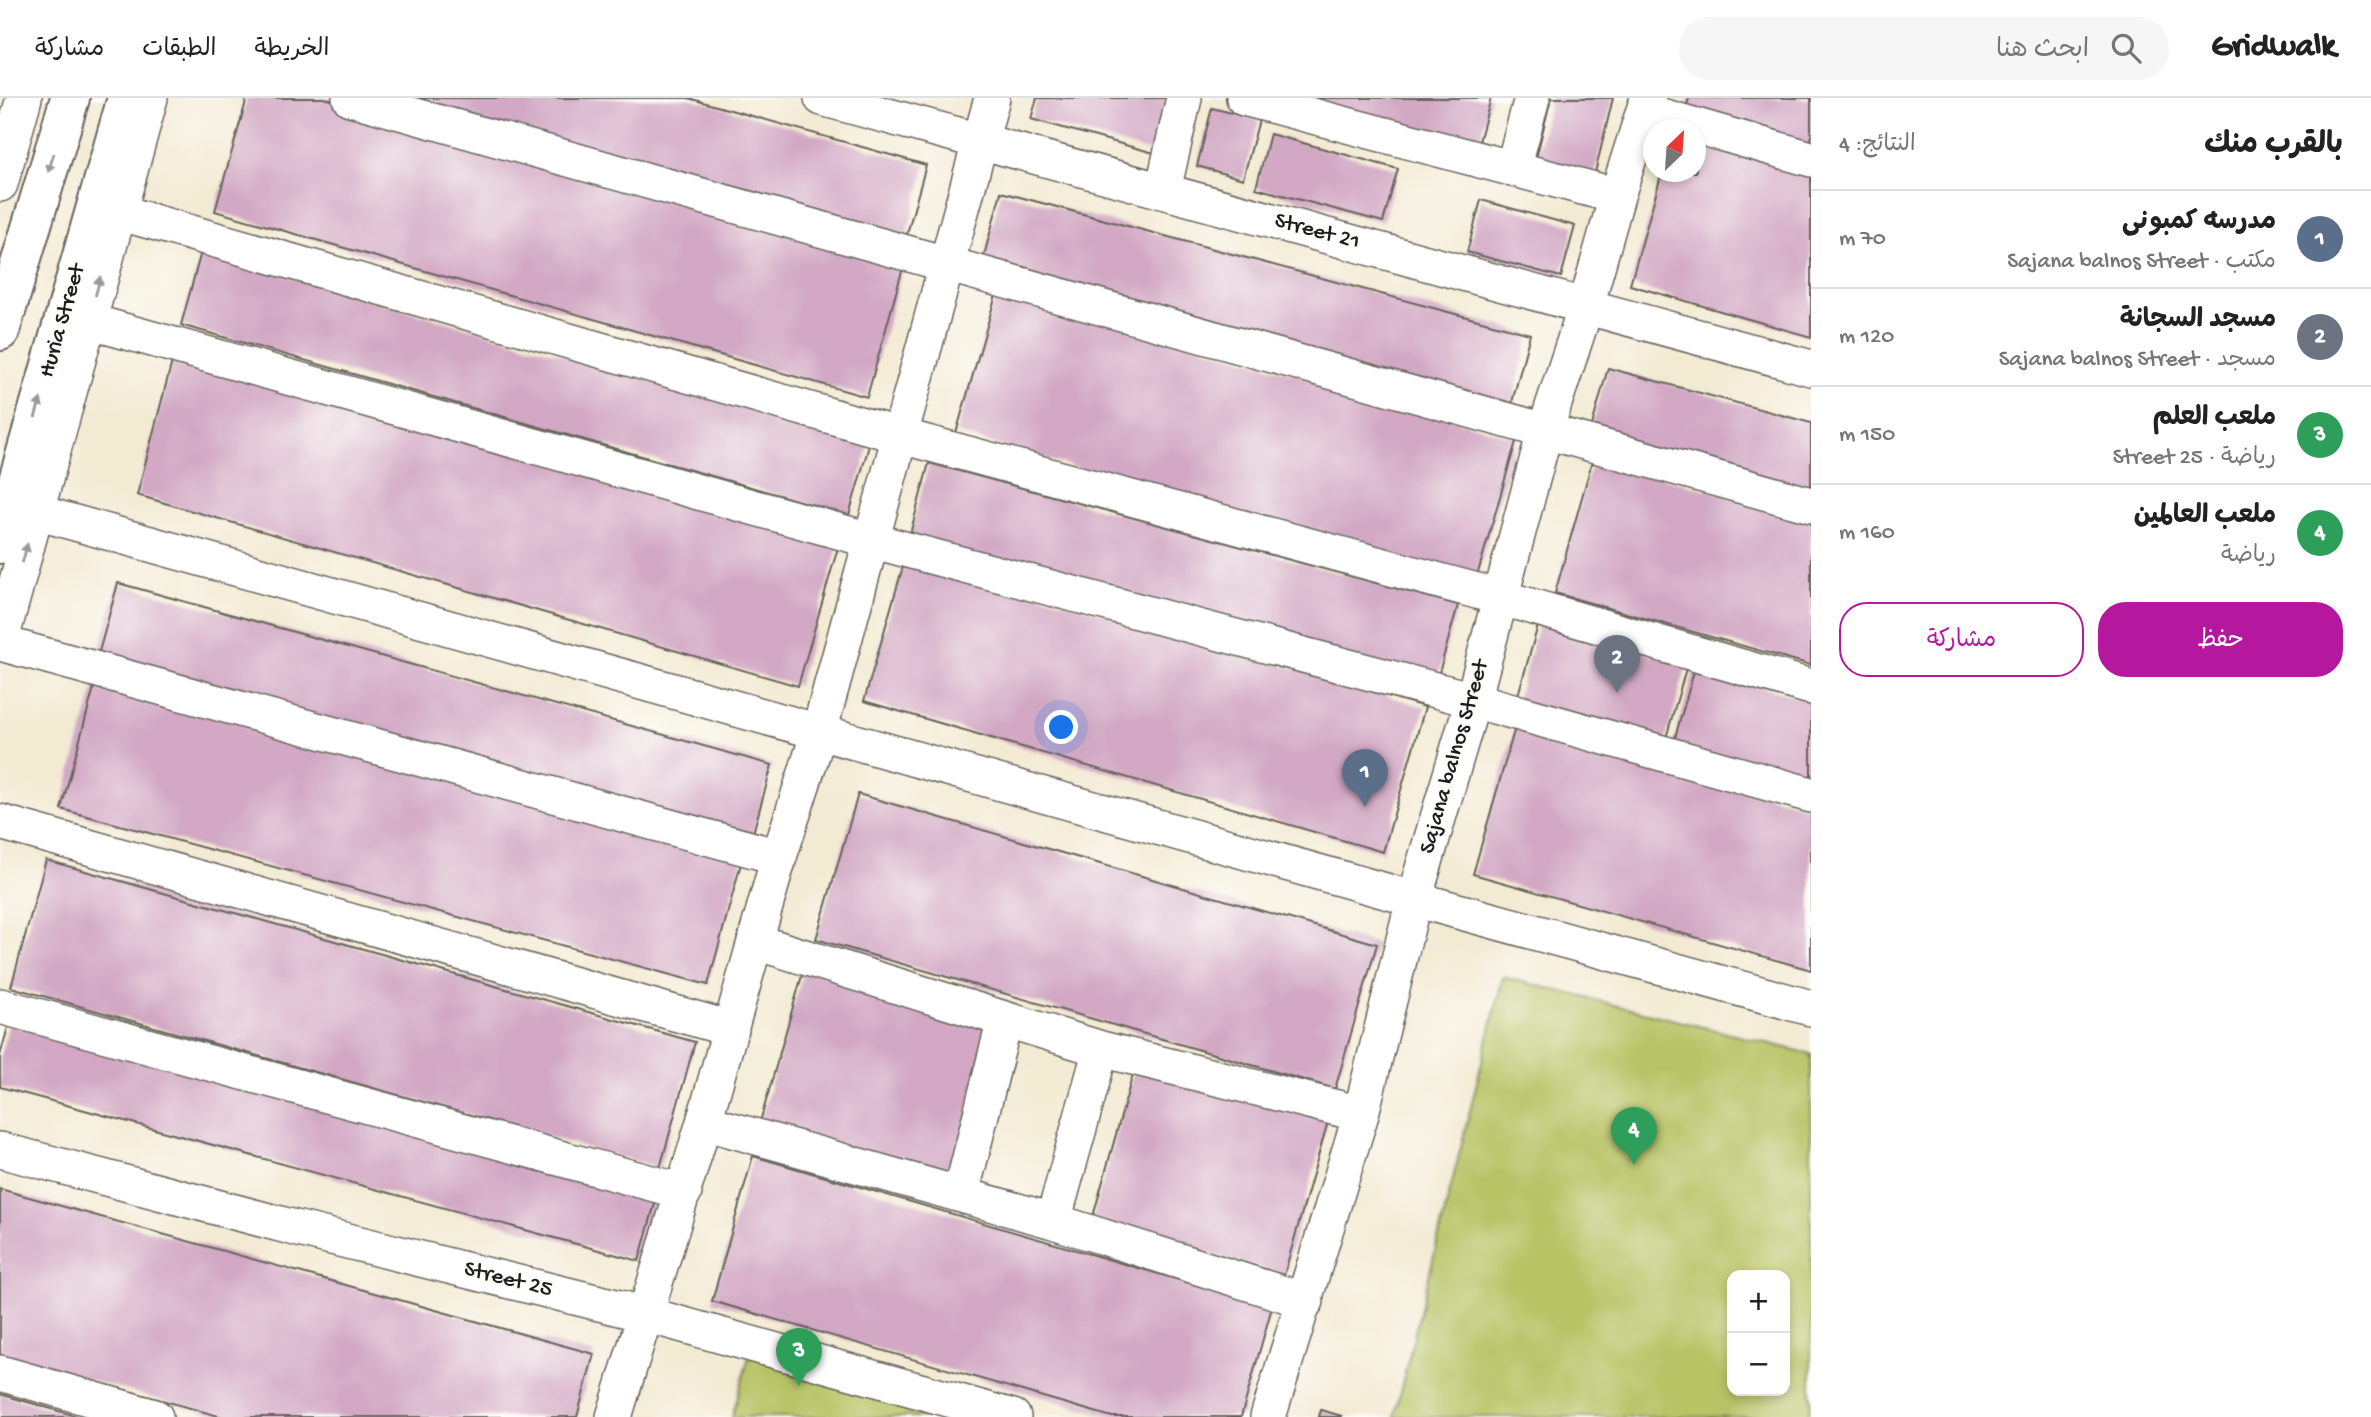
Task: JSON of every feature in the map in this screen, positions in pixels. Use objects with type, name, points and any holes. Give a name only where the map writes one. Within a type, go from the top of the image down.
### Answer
[{"type":"main road","points":[[0,331],[71,98]]},
{"type":"main road","name":"Huria Street","points":[[0,544],[10,463],[127,98]]},
{"type":"street","points":[[0,184],[24,98]]},
{"type":"street","points":[[150,98],[0,643],[779,857]]},
{"type":"street","points":[[349,98],[1811,505]]},
{"type":"street","name":"Street 21","points":[[822,98],[1811,368]]},
{"type":"street","points":[[614,1417],[684,1192],[779,857],[819,732],[870,540],[901,436],[978,141],[992,98]]},
{"type":"street","points":[[1163,190],[1184,98]]},
{"type":"street","points":[[1244,98],[1283,103],[1617,196]]},
{"type":"street","points":[[1513,168],[1532,98]]},
{"type":"street","points":[[1646,104],[1811,159]]},
{"type":"street","name":"Sajana balnos Street","points":[[1268,1417],[1306,1301],[1361,1114],[1414,899],[1473,700],[1545,431],[1586,306],[1646,104]]},
{"type":"street","points":[[118,212],[901,436],[1499,597],[1811,687]]},
{"type":"street","points":[[88,321],[870,540],[1473,700],[1811,795]]},
{"type":"street","points":[[36,512],[1811,1008]]},
{"type":"street","points":[[0,822],[731,1029]]},
{"type":"street","points":[[755,942],[1101,1049],[1361,1114]]},
{"type":"street","points":[[0,1006],[684,1192]]},
{"type":"street","points":[[961,1194],[1005,1019]]},
{"type":"street","points":[[1053,1221],[1101,1049]]},
{"type":"street","points":[[704,1122],[1053,1221],[1306,1301]]},
{"type":"street","name":"Street 25","points":[[0,1150],[286,1225],[644,1314],[1013,1417]]},
{"type":"street","points":[[0,1374],[155,1417]]},
{"type":"green space","points":[[1503,977],[1811,1054],[1811,1405],[1808,1417],[1394,1417]]},
{"type":"green space","points":[[749,1356],[965,1417],[732,1417]]},
{"type":"building","points":[[247,98],[324,98],[904,264],[867,397],[215,211]]},
{"type":"building","points":[[387,98],[688,98],[926,165],[904,245]]},
{"type":"building","points":[[1037,98],[1169,98],[1154,153],[1031,119]]},
{"type":"building","points":[[1302,98],[1491,98],[1477,149]]},
{"type":"building","points":[[1551,98],[1613,98],[1593,181],[1534,166]]},
{"type":"building","points":[[1689,98],[1811,98],[1811,155],[1706,125],[1706,119],[1683,119]]},
{"type":"building","points":[[1212,108],[1259,120],[1243,179],[1197,166]]},
{"type":"building","points":[[1270,134],[1398,169],[1383,222],[1256,188]]},
{"type":"building","points":[[1706,142],[1811,171],[1811,337],[1630,285],[1659,182],[1706,182]]},
{"type":"building","points":[[1001,192],[1530,334],[1510,410],[981,267]]},
{"type":"building","points":[[1481,200],[1575,226],[1561,277],[1467,252]]},
{"type":"building","points":[[201,252],[870,442],[849,515],[181,325]]},
{"type":"building","points":[[998,288],[1517,438],[1475,583],[956,433]]},
{"type":"building","points":[[175,350],[841,537],[798,686],[137,495]]},
{"type":"building","points":[[1608,368],[1811,423],[1811,501],[1588,440]]},
{"type":"building","points":[[1593,458],[1811,519],[1811,665],[1555,593]]},
{"type":"building","points":[[929,463],[1458,605],[1437,680],[909,538]]},
{"type":"building","points":[[906,556],[1425,707],[1383,852],[864,701]]},
{"type":"building","points":[[118,583],[772,765],[751,840],[97,659]]},
{"type":"building","points":[[1539,622],[1687,665],[1664,745],[1516,702]]},
{"type":"building","points":[[1695,668],[1811,701],[1811,788],[1672,748]]},
{"type":"building","points":[[96,680],[743,856],[708,985],[61,809]]},
{"type":"building","points":[[1516,724],[1811,808],[1811,970],[1473,874]]},
{"type":"building","points":[[858,794],[1377,944],[1335,1089],[816,939]]},
{"type":"building","points":[[46,860],[695,1042],[660,1168],[11,987]]},
{"type":"building","points":[[805,965],[997,1020],[952,1176],[760,1122]]},
{"type":"building","points":[[10,1020],[657,1196],[639,1261],[0,1087],[0,1056]]},
{"type":"building","points":[[1136,1063],[1329,1118],[1284,1275],[1092,1220]]},
{"type":"building","points":[[753,1156],[1272,1307],[1241,1417],[1112,1417],[712,1301]]},
{"type":"building","points":[[0,1189],[594,1354],[577,1417],[222,1417],[0,1355]]},
{"type":"building","points":[[0,1394],[76,1416],[76,1417],[0,1417]]},
{"type":"building","points":[[1321,1410],[1342,1416],[1319,1417]]},
{"type":"place","name":"مسجد السجانة","points":[[1617,693]]},
{"type":"place","name":"مدرسه كمبونى","points":[[1365,807]]},
{"type":"place","name":"ملعب العالمين","points":[[1634,1165]]},
{"type":"place","name":"ملعب العلم","points":[[799,1386]]}]
